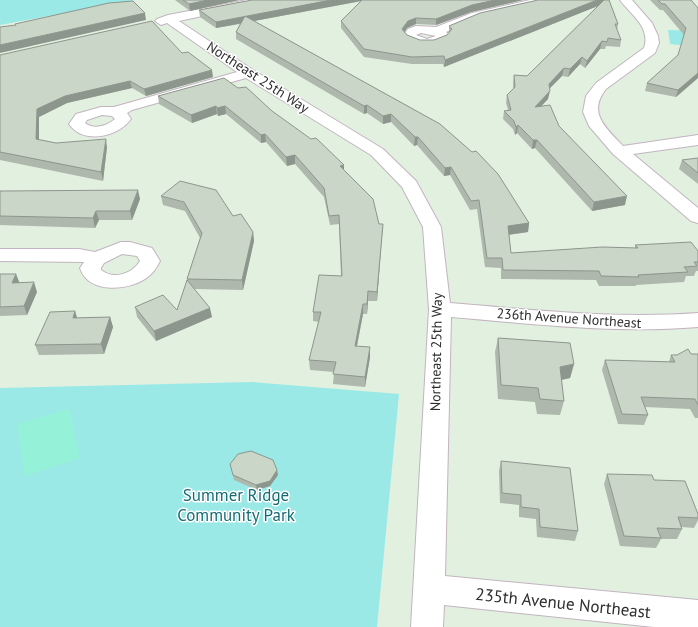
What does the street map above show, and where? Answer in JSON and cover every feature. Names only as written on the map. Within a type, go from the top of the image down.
[{"type":"street","name":"Northeast 25th Way","points":[[263,0],[161,21],[377,152],[410,185],[432,227],[440,309],[427,627]]},
{"type":"street","points":[[437,31],[476,15],[546,0]]},
{"type":"street","points":[[626,0],[648,25],[653,34],[654,43],[650,50],[601,86],[593,96],[590,112],[601,132],[619,151],[698,217]]},
{"type":"street","points":[[115,112],[127,107],[248,73]]},
{"type":"street","points":[[619,151],[698,140]]},
{"type":"street","points":[[0,255],[79,255],[97,258]]},
{"type":"street","name":"236th Avenue Northeast","points":[[440,309],[597,322],[665,324],[698,320]]},
{"type":"street","name":"235th Avenue Northeast","points":[[428,590],[698,616]]},
{"type":"green space","points":[[0,0],[135,0],[0,25]]},
{"type":"green space","points":[[668,30],[698,31],[698,47],[670,44]]},
{"type":"green space","name":"Summer Ridge Community Park","points":[[252,382],[399,394],[377,627],[0,627],[0,388]]},
{"type":"green space","points":[[69,409],[80,458],[25,476],[17,424]]},
{"type":"building","points":[[183,0],[208,0],[189,4]]},
{"type":"building","points":[[252,0],[331,0],[216,22],[199,10]]},
{"type":"building","points":[[362,0],[495,0],[472,5],[436,19],[416,18],[408,21],[402,29],[407,35],[420,40],[434,40],[447,35],[452,29],[449,26],[480,13],[538,0],[597,0],[445,60],[444,56],[412,57],[364,49],[341,21]]},
{"type":"building","points":[[604,0],[609,0],[618,24],[615,24],[621,40],[608,38],[607,42],[602,41],[587,61],[582,57],[570,69],[564,68],[549,84],[550,91],[535,107],[550,105],[559,126],[627,196],[594,202],[537,140],[533,140],[518,125],[516,127],[514,121],[504,111],[511,110],[507,95],[515,87],[514,75],[527,76]]},
{"type":"building","points":[[658,0],[691,0],[698,8],[698,73],[678,90],[647,83],[678,55],[686,28],[665,4],[662,4]]},
{"type":"building","points":[[133,1],[145,13],[0,45],[0,27],[16,25],[15,24],[109,3]]},
{"type":"building","points":[[245,16],[440,124],[472,152],[476,151],[498,174],[529,223],[508,226],[511,253],[602,247],[638,248],[635,245],[691,242],[698,251],[698,262],[694,262],[697,266],[684,267],[688,272],[638,275],[639,277],[601,276],[599,271],[503,270],[502,258],[487,258],[479,200],[471,201],[451,167],[445,168],[418,137],[415,137],[391,114],[383,116],[367,105],[364,106],[236,32]]},
{"type":"building","points":[[152,21],[182,53],[188,52],[212,70],[144,89],[130,81],[65,96],[37,109],[36,139],[56,143],[106,139],[101,172],[0,152],[0,55]]},
{"type":"building","points":[[224,78],[238,88],[246,87],[272,111],[311,139],[316,138],[344,165],[340,166],[373,199],[379,224],[383,224],[377,292],[368,291],[367,304],[363,304],[355,346],[370,347],[365,377],[333,374],[336,362],[309,360],[321,312],[313,312],[319,275],[342,276],[339,215],[329,216],[324,188],[295,155],[286,157],[265,134],[261,135],[225,106],[217,108],[216,106],[191,115],[158,96]]},
{"type":"building","points":[[698,158],[698,173],[682,160]]},
{"type":"building","points":[[180,181],[216,190],[233,216],[241,214],[253,232],[242,280],[187,279],[202,233],[184,202],[161,196]]},
{"type":"building","points":[[138,190],[130,211],[96,211],[93,218],[0,216],[0,191]]},
{"type":"building","points":[[0,274],[16,274],[12,283],[34,282],[24,306],[0,307]]},
{"type":"building","points":[[187,280],[210,308],[154,331],[135,307],[163,295],[177,310]]},
{"type":"building","points":[[75,311],[73,318],[110,317],[101,344],[35,345],[50,312]]},
{"type":"building","points":[[498,338],[570,343],[574,364],[560,367],[564,401],[540,399],[538,388],[501,385]]},
{"type":"building","points":[[688,349],[691,354],[698,354],[698,405],[695,399],[641,397],[648,415],[622,414],[605,360],[675,362],[671,355],[677,355]]},
{"type":"building","points":[[251,451],[273,460],[277,470],[270,481],[256,485],[233,475],[230,464],[238,454]]},
{"type":"building","points":[[501,461],[570,468],[578,531],[540,527],[539,509],[521,507],[521,495],[502,493]]},
{"type":"building","points":[[607,474],[652,475],[654,480],[685,481],[698,514],[698,518],[678,517],[682,529],[657,528],[661,538],[624,536]]}]
